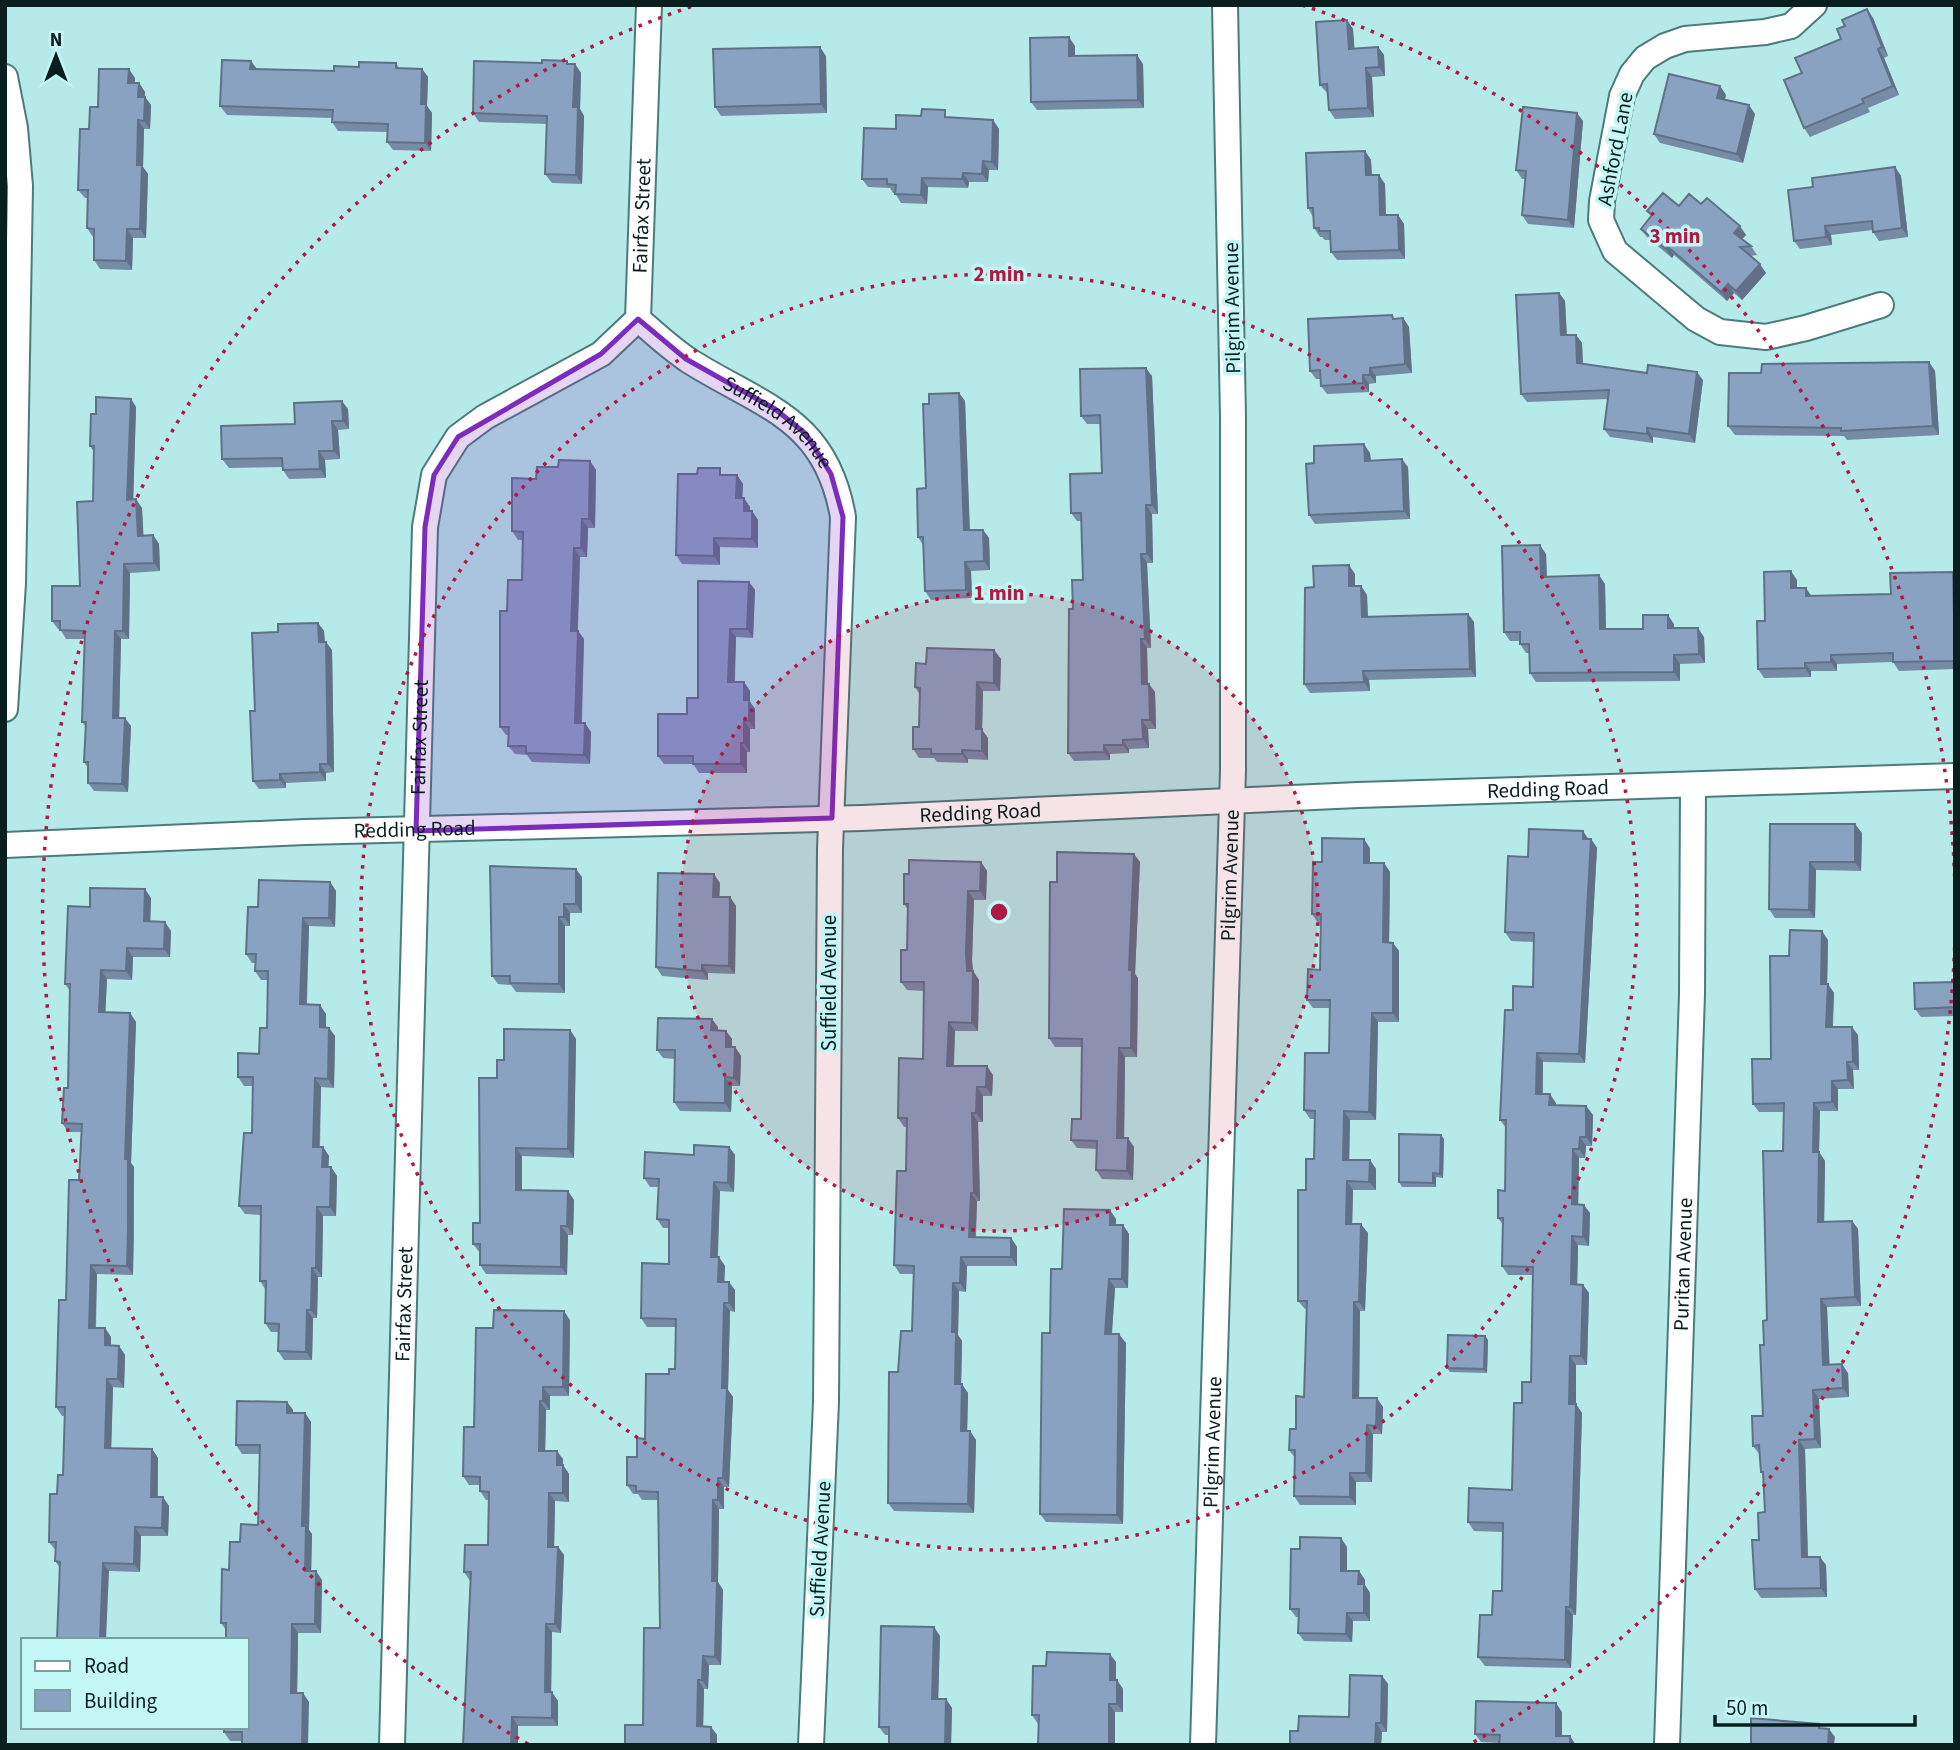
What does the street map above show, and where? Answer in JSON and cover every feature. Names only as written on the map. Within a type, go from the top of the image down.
[{"type":"street","name":"Fairfax Street","points":[[392,1745],[416,831],[425,527],[429,493],[439,463],[469,427],[601,354],[638,319],[649,5]]},
{"type":"street","name":"Pilgrim Avenue","points":[[1203,1745],[1231,802],[1233,416],[1225,5]]},
{"type":"street","name":"Ashford Lane","points":[[1814,5],[1791,26],[1765,32],[1685,39],[1665,46],[1645,58],[1632,74],[1622,96],[1602,201],[1601,220],[1615,250],[1696,319],[1720,331],[1766,337],[1806,328],[1881,304]]},
{"type":"street","points":[[5,77],[15,128],[20,186],[13,583],[5,709]]},
{"type":"street","name":"Suffield Avenue","points":[[638,319],[686,359],[788,418],[806,434],[831,474],[839,496],[844,539],[832,818],[826,1402],[811,1745]]},
{"type":"street","name":"Redding Road","points":[[5,845],[305,832],[832,818],[1955,776]]},
{"type":"street","name":"Puritan Avenue","points":[[1667,1745],[1692,994],[1693,785]]},
{"type":"highlighted area","points":[[638,319],[686,359],[775,409],[806,434],[831,474],[843,517],[832,818],[416,831],[425,527],[434,475],[458,437],[601,354]]},
{"type":"building","points":[[1867,9],[1882,47],[1878,49],[1893,86],[1862,99],[1864,103],[1804,128],[1784,80],[1802,73],[1795,58],[1841,39],[1837,29],[1845,26],[1842,20]]},
{"type":"building","points":[[1347,20],[1349,49],[1378,47],[1379,67],[1366,68],[1368,108],[1329,110],[1327,84],[1320,85],[1316,22]]},
{"type":"building","points":[[1069,37],[1069,56],[1137,55],[1138,100],[1031,102],[1030,38]]},
{"type":"building","points":[[820,47],[821,104],[715,107],[713,49]]},
{"type":"building","points":[[222,60],[251,61],[250,69],[334,71],[334,66],[359,67],[359,62],[396,63],[396,68],[422,69],[421,104],[426,104],[425,143],[387,142],[388,124],[332,122],[333,110],[220,106]]},
{"type":"building","points":[[542,60],[575,64],[573,107],[578,107],[576,175],[545,174],[547,116],[473,113],[474,61],[542,63]]},
{"type":"building","points":[[99,69],[129,69],[128,83],[139,83],[138,97],[145,97],[144,121],[138,120],[137,165],[142,165],[140,229],[127,229],[126,261],[94,260],[94,229],[87,228],[88,190],[78,190],[80,129],[89,129],[90,107],[98,107]]},
{"type":"building","points":[[1669,74],[1720,86],[1717,98],[1749,105],[1737,154],[1654,134]]},
{"type":"building","points":[[1523,107],[1577,113],[1568,220],[1522,215],[1526,171],[1516,170]]},
{"type":"building","points":[[922,109],[945,110],[945,117],[993,120],[992,162],[983,161],[982,174],[963,173],[962,179],[922,178],[921,195],[895,194],[896,185],[887,184],[887,179],[862,179],[864,128],[896,129],[896,115],[921,116]]},
{"type":"building","points":[[1365,151],[1366,175],[1379,175],[1380,215],[1398,215],[1399,250],[1331,252],[1330,231],[1314,228],[1313,208],[1308,208],[1306,153]]},
{"type":"building","points":[[1895,167],[1902,228],[1873,232],[1872,221],[1825,226],[1826,237],[1794,241],[1788,190],[1813,187],[1812,178]]},
{"type":"building","points":[[1663,193],[1679,206],[1689,194],[1701,204],[1707,198],[1740,226],[1734,233],[1751,246],[1740,247],[1760,264],[1736,291],[1728,284],[1721,292],[1668,247],[1666,249],[1641,229],[1652,215],[1647,211]]},
{"type":"building","points":[[1559,293],[1561,335],[1576,335],[1577,363],[1647,373],[1648,365],[1697,372],[1689,434],[1647,428],[1647,434],[1604,429],[1609,390],[1521,394],[1516,295]]},
{"type":"building","points":[[1392,315],[1393,319],[1403,318],[1405,364],[1370,368],[1370,375],[1363,375],[1363,383],[1321,386],[1320,370],[1310,371],[1308,319]]},
{"type":"building","points":[[1929,362],[1933,426],[1841,431],[1841,428],[1728,426],[1729,373],[1761,373],[1762,364]]},
{"type":"building","points":[[1146,368],[1152,505],[1146,505],[1147,554],[1141,554],[1145,639],[1141,639],[1142,684],[1149,684],[1150,720],[1142,720],[1143,739],[1123,740],[1123,745],[1104,745],[1104,752],[1068,753],[1069,609],[1073,609],[1072,580],[1083,580],[1081,513],[1071,513],[1070,474],[1102,473],[1100,415],[1081,416],[1080,369]]},
{"type":"building","points":[[959,393],[964,530],[983,530],[984,561],[965,562],[966,590],[925,591],[923,537],[918,537],[917,489],[926,488],[923,404],[929,404],[929,394]]},
{"type":"building","points":[[96,397],[131,399],[127,500],[136,499],[138,536],[153,535],[154,563],[124,564],[123,631],[115,631],[113,718],[125,718],[122,784],[88,783],[88,762],[84,762],[86,722],[82,722],[85,631],[60,630],[60,621],[52,621],[52,586],[80,586],[77,502],[93,501],[94,446],[90,446],[91,414],[96,414]]},
{"type":"building","points":[[342,401],[343,421],[332,421],[334,451],[319,451],[320,469],[283,470],[282,458],[222,459],[221,426],[295,424],[294,403]]},
{"type":"building","points":[[1364,444],[1365,461],[1402,459],[1404,511],[1309,515],[1306,464],[1314,463],[1314,446]]},
{"type":"building","points":[[559,460],[590,461],[589,519],[582,519],[581,548],[574,548],[571,631],[578,631],[575,723],[585,723],[584,755],[526,753],[526,746],[508,746],[509,727],[500,727],[500,611],[507,611],[508,580],[522,580],[523,532],[512,531],[512,478],[536,479],[537,467],[558,467]]},
{"type":"building","points":[[698,468],[720,468],[720,475],[737,475],[736,498],[744,498],[744,511],[752,511],[752,539],[714,538],[714,556],[676,555],[678,474],[697,474]]},
{"type":"building","points":[[1540,545],[1541,577],[1599,575],[1600,629],[1643,629],[1643,615],[1668,615],[1668,628],[1698,628],[1699,654],[1674,655],[1674,672],[1530,673],[1529,644],[1520,644],[1520,632],[1504,632],[1502,546]]},
{"type":"building","points":[[1349,565],[1349,586],[1361,586],[1362,617],[1468,614],[1470,669],[1363,671],[1364,682],[1304,684],[1305,588],[1314,587],[1313,566]]},
{"type":"building","points":[[1791,571],[1791,588],[1806,588],[1806,596],[1891,594],[1890,573],[1953,572],[1955,661],[1893,662],[1893,653],[1831,655],[1831,662],[1805,663],[1805,668],[1758,669],[1757,621],[1765,621],[1764,572]]},
{"type":"building","points":[[698,581],[749,582],[747,629],[730,629],[728,682],[744,682],[744,700],[749,700],[749,721],[744,721],[744,743],[741,743],[741,764],[693,764],[693,756],[658,756],[658,714],[687,714],[687,698],[698,698]]},
{"type":"building","points":[[318,623],[319,642],[326,642],[328,764],[320,764],[320,772],[280,774],[280,780],[253,781],[250,711],[255,711],[252,633],[278,632],[278,624]]},
{"type":"building","points":[[927,648],[994,650],[994,683],[977,682],[976,729],[982,729],[982,751],[962,750],[962,754],[931,754],[931,749],[913,749],[913,727],[919,727],[920,688],[915,687],[916,663],[926,664]]},
{"type":"building","points":[[1770,824],[1855,824],[1855,862],[1810,862],[1809,910],[1769,909]]},
{"type":"building","points":[[1529,829],[1583,831],[1583,839],[1591,839],[1579,1054],[1537,1053],[1536,1094],[1550,1094],[1549,1105],[1586,1106],[1586,1137],[1580,1137],[1579,1149],[1573,1149],[1572,1204],[1584,1205],[1583,1237],[1572,1236],[1571,1284],[1583,1285],[1581,1356],[1570,1356],[1569,1404],[1576,1404],[1570,1607],[1566,1607],[1565,1660],[1478,1657],[1480,1615],[1492,1615],[1493,1591],[1502,1591],[1503,1523],[1468,1522],[1469,1488],[1512,1490],[1514,1403],[1522,1403],[1522,1382],[1531,1382],[1533,1267],[1502,1266],[1503,1218],[1498,1218],[1498,1190],[1505,1191],[1506,1120],[1500,1120],[1505,1010],[1513,1010],[1513,986],[1533,987],[1534,933],[1505,932],[1508,856],[1528,857]]},
{"type":"building","points":[[1322,838],[1364,839],[1364,863],[1384,863],[1383,942],[1393,943],[1393,1013],[1372,1013],[1369,1112],[1344,1111],[1343,1160],[1370,1160],[1369,1182],[1347,1181],[1346,1224],[1361,1224],[1359,1302],[1354,1302],[1353,1398],[1377,1398],[1376,1426],[1367,1425],[1366,1473],[1350,1473],[1350,1497],[1294,1496],[1295,1450],[1289,1450],[1290,1429],[1296,1429],[1296,1396],[1304,1397],[1307,1301],[1298,1301],[1298,1190],[1306,1190],[1306,1159],[1314,1159],[1315,1111],[1304,1110],[1305,1053],[1329,1053],[1330,1000],[1307,1000],[1308,969],[1320,970],[1321,914],[1312,914],[1313,862],[1322,862]]},
{"type":"building","points":[[1057,852],[1134,854],[1129,970],[1132,970],[1131,1048],[1119,1048],[1117,1138],[1128,1138],[1127,1171],[1096,1170],[1097,1141],[1071,1140],[1072,1119],[1081,1119],[1082,1039],[1049,1038],[1050,882],[1057,882]]},
{"type":"building","points":[[909,860],[981,862],[980,891],[968,891],[966,951],[967,971],[973,971],[972,1023],[949,1022],[947,1066],[987,1066],[986,1087],[977,1087],[976,1113],[972,1113],[974,1193],[971,1193],[969,1237],[1011,1238],[1011,1257],[961,1257],[960,1283],[953,1283],[955,1384],[962,1384],[961,1431],[970,1431],[968,1504],[888,1503],[889,1372],[898,1372],[901,1331],[912,1331],[914,1266],[894,1265],[897,1171],[906,1171],[907,1118],[898,1118],[899,1058],[923,1059],[924,982],[901,982],[901,950],[907,950],[908,904],[904,904],[904,874],[909,874]]},
{"type":"building","points":[[490,866],[576,869],[576,904],[564,904],[564,917],[559,917],[559,984],[510,983],[510,976],[492,976]]},
{"type":"building","points":[[658,873],[714,874],[713,897],[730,897],[729,966],[702,965],[702,971],[656,967]]},
{"type":"building","points":[[259,880],[330,882],[329,918],[303,918],[300,1004],[320,1005],[320,1027],[329,1028],[328,1079],[315,1078],[313,1147],[323,1147],[322,1167],[331,1167],[330,1207],[317,1207],[316,1268],[312,1268],[311,1310],[307,1310],[306,1352],[278,1351],[279,1324],[265,1323],[266,1281],[260,1281],[261,1206],[239,1206],[244,1133],[252,1133],[253,1077],[238,1077],[238,1053],[259,1054],[260,1028],[267,1028],[268,971],[255,971],[256,954],[246,954],[248,907],[258,907]]},
{"type":"building","points":[[90,888],[145,889],[144,921],[165,922],[164,949],[127,948],[126,971],[101,970],[99,1012],[130,1013],[125,1159],[128,1159],[127,1266],[91,1265],[89,1328],[105,1328],[105,1345],[119,1346],[118,1379],[107,1379],[105,1448],[152,1449],[151,1497],[163,1497],[162,1528],[135,1527],[134,1564],[103,1563],[100,1638],[57,1638],[60,1562],[55,1561],[56,1542],[49,1542],[50,1494],[57,1494],[58,1475],[63,1475],[65,1407],[56,1407],[59,1300],[66,1300],[69,1180],[79,1180],[82,1124],[62,1123],[64,1088],[68,1088],[70,984],[65,984],[68,906],[90,907]]},
{"type":"building","points":[[1790,930],[1822,931],[1821,984],[1828,984],[1826,1027],[1852,1027],[1853,1062],[1847,1062],[1848,1080],[1832,1081],[1832,1102],[1814,1103],[1813,1152],[1819,1152],[1818,1222],[1852,1221],[1855,1297],[1821,1299],[1823,1365],[1842,1364],[1843,1388],[1813,1390],[1815,1439],[1799,1440],[1802,1557],[1820,1557],[1821,1588],[1755,1589],[1752,1540],[1759,1540],[1758,1513],[1765,1512],[1763,1472],[1759,1445],[1753,1446],[1752,1416],[1763,1416],[1760,1345],[1764,1345],[1763,1321],[1767,1320],[1763,1151],[1783,1151],[1784,1103],[1753,1104],[1752,1059],[1771,1059],[1770,956],[1789,956]]},
{"type":"building","points":[[1955,982],[1955,1007],[1915,1009],[1914,983]]},
{"type":"building","points":[[658,1018],[712,1019],[711,1030],[726,1031],[726,1047],[735,1047],[734,1078],[725,1077],[725,1103],[674,1102],[675,1050],[657,1050]]},
{"type":"building","points":[[504,1029],[570,1030],[568,1149],[516,1148],[516,1190],[568,1191],[567,1226],[561,1226],[561,1267],[480,1265],[480,1244],[473,1244],[473,1223],[480,1223],[479,1078],[497,1078],[497,1060],[504,1060]]},
{"type":"building","points":[[1399,1134],[1441,1135],[1440,1174],[1433,1173],[1433,1183],[1399,1182]]},
{"type":"building","points":[[694,1145],[729,1147],[728,1183],[714,1182],[711,1257],[719,1257],[718,1282],[729,1282],[729,1303],[724,1303],[722,1388],[727,1388],[723,1478],[718,1478],[718,1500],[713,1500],[712,1581],[717,1581],[715,1657],[703,1656],[702,1680],[698,1680],[697,1726],[711,1727],[711,1745],[625,1745],[625,1725],[643,1725],[644,1628],[660,1628],[658,1492],[636,1491],[636,1486],[627,1485],[627,1457],[637,1457],[637,1438],[645,1439],[646,1374],[669,1374],[669,1369],[675,1369],[676,1319],[641,1318],[642,1263],[669,1264],[669,1220],[657,1219],[659,1179],[644,1178],[645,1152],[694,1155]]},
{"type":"building","points":[[1064,1209],[1110,1210],[1110,1225],[1123,1225],[1122,1279],[1109,1279],[1105,1334],[1119,1334],[1117,1515],[1040,1514],[1042,1333],[1050,1333],[1051,1269],[1062,1269]]},
{"type":"building","points":[[494,1310],[564,1311],[563,1387],[543,1387],[543,1401],[540,1401],[539,1451],[557,1451],[557,1465],[563,1465],[563,1493],[549,1493],[548,1547],[558,1547],[555,1624],[546,1624],[545,1692],[552,1692],[552,1718],[512,1717],[511,1745],[463,1745],[471,1572],[464,1572],[465,1545],[488,1545],[489,1492],[480,1491],[480,1477],[463,1476],[464,1427],[474,1427],[476,1328],[493,1328]]},
{"type":"building","points":[[1448,1335],[1485,1336],[1484,1369],[1447,1368]]},
{"type":"building","points":[[237,1401],[287,1402],[287,1413],[305,1413],[302,1526],[306,1526],[305,1571],[316,1571],[315,1624],[292,1624],[291,1693],[303,1693],[302,1745],[242,1745],[242,1732],[224,1732],[224,1729],[248,1729],[248,1638],[226,1638],[226,1623],[221,1623],[222,1569],[229,1570],[230,1542],[240,1542],[241,1524],[258,1525],[260,1445],[236,1445]]},
{"type":"building","points":[[1300,1537],[1341,1538],[1341,1571],[1359,1571],[1358,1584],[1364,1584],[1364,1613],[1347,1613],[1346,1634],[1298,1633],[1299,1609],[1290,1609],[1291,1549],[1300,1549]]},
{"type":"building","points":[[881,1626],[934,1627],[932,1699],[946,1699],[945,1745],[889,1745],[889,1727],[879,1727]]},
{"type":"building","points":[[1047,1652],[1110,1654],[1110,1680],[1117,1680],[1117,1704],[1109,1704],[1109,1745],[1038,1745],[1039,1715],[1032,1715],[1033,1666],[1046,1666]]},
{"type":"building","points":[[1350,1675],[1382,1676],[1381,1723],[1376,1723],[1375,1745],[1290,1745],[1290,1731],[1298,1731],[1299,1716],[1349,1717]]},
{"type":"building","points":[[1476,1701],[1556,1703],[1556,1736],[1570,1736],[1570,1745],[1499,1745],[1500,1735],[1475,1734]]},
{"type":"building","points":[[1751,1718],[1819,1724],[1819,1728],[1829,1729],[1828,1745],[1751,1745]]}]
